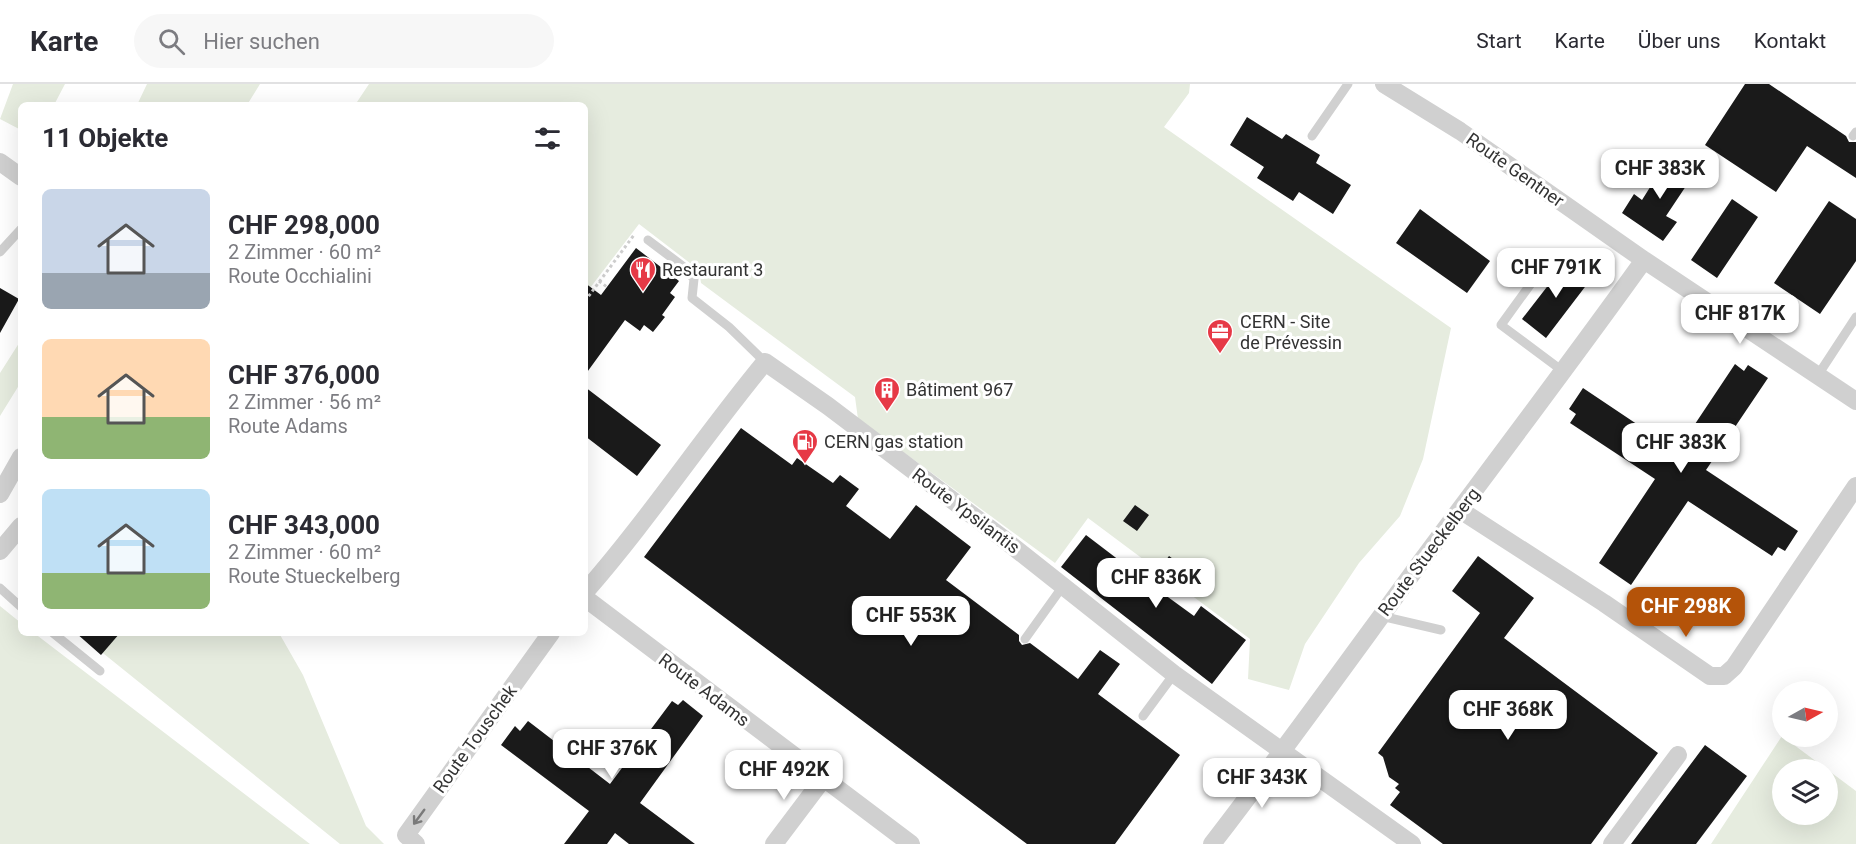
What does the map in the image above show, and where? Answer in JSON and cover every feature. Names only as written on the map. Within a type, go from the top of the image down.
[{"type":"street","name":"Route Gentner","points":[[1384,84],[1460,131],[1644,260],[1856,401]]},
{"type":"street","points":[[0,162],[18,175]]},
{"type":"street","name":"Route Stueckelberg","points":[[1212,844],[1283,752],[1644,260]]},
{"type":"street","points":[[588,589],[616,557],[704,438],[765,362]]},
{"type":"street","name":"Route Ypsilantis","points":[[765,362],[828,406],[1174,674],[1412,844]]},
{"type":"street","points":[[0,494],[18,462]]},
{"type":"street","points":[[1460,510],[1604,603],[1710,676],[1724,676],[1734,667],[1856,486]]},
{"type":"street","points":[[0,551],[18,530]]},
{"type":"street","name":"Route Adams","points":[[588,600],[911,844]]},
{"type":"street","name":"Route Touschek","points":[[416,844],[406,835],[549,636]]},
{"type":"street","points":[[1612,844],[1678,755]]},
{"type":"street","points":[[774,844],[823,779]]},
{"type":"lane","points":[[1312,136],[1348,84]]},
{"type":"lane","points":[[0,252],[18,232]]},
{"type":"lane","points":[[648,240],[684,267],[694,279],[692,298],[729,327],[765,362]]},
{"type":"lane","points":[[1535,278],[1501,325],[1564,372]]},
{"type":"lane","points":[[1818,375],[1856,316]]},
{"type":"lane","points":[[1025,639],[1063,586]]},
{"type":"lane","points":[[0,588],[18,604]]},
{"type":"lane","points":[[1381,616],[1441,630]]},
{"type":"lane","points":[[57,636],[100,670]]},
{"type":"lane","points":[[1143,716],[1174,674]]},
{"type":"path","points":[[588,297],[639,229],[649,238],[648,240]]},
{"type":"path","points":[[599,281],[607,288]]},
{"type":"shaded area","points":[[13,84],[65,84],[56,102],[18,102],[18,128],[0,119]]},
{"type":"shaded area","points":[[147,84],[260,84],[249,102],[138,102]]},
{"type":"shaded area","points":[[369,84],[1190,84],[1189,93],[1164,127],[1451,328],[1423,459],[1400,516],[1359,563],[1305,644],[1289,690],[1248,679],[1250,639],[1088,518],[1055,563],[858,419],[855,397],[701,283],[699,270],[639,224],[590,288],[588,286],[588,102],[357,102]]},
{"type":"shaded area","points":[[18,345],[18,387],[0,416],[0,373]]},
{"type":"shaded area","points":[[0,606],[18,621],[18,636],[38,636],[310,844],[0,844]]},
{"type":"shaded area","points":[[82,636],[281,636],[303,675],[366,826],[384,844],[340,844]]},
{"type":"shaded area","points":[[1775,747],[1797,747],[1813,759],[1772,759],[1772,825],[1838,825],[1838,778],[1856,791],[1856,844],[1711,844]]},
{"type":"building","points":[[1745,84],[1769,84],[1846,136],[1849,142],[1856,142],[1856,178],[1807,146],[1776,192],[1705,145]]},
{"type":"building","points":[[1247,117],[1282,139],[1286,134],[1320,155],[1316,163],[1351,185],[1333,214],[1299,192],[1293,201],[1257,178],[1264,167],[1230,145]]},
{"type":"building","points":[[1669,157],[1694,174],[1666,216],[1677,222],[1663,241],[1622,213],[1634,194],[1642,200]]},
{"type":"building","points":[[1732,199],[1758,217],[1717,278],[1691,260]]},
{"type":"building","points":[[1829,201],[1856,219],[1856,261],[1820,314],[1774,283]]},
{"type":"building","points":[[1420,209],[1490,261],[1467,293],[1396,243]]},
{"type":"building","points":[[636,248],[679,281],[670,293],[675,297],[662,315],[665,317],[653,332],[644,325],[640,331],[625,320],[588,371],[588,285],[601,295]]},
{"type":"building","points":[[1567,261],[1591,279],[1546,338],[1522,319]]},
{"type":"building","points":[[0,288],[18,298],[18,301],[0,333]]},
{"type":"building","points":[[1735,364],[1744,371],[1748,365],[1768,378],[1706,470],[1798,531],[1785,551],[1778,547],[1772,556],[1688,501],[1631,585],[1599,563],[1655,479],[1570,423],[1576,414],[1569,409],[1583,388],[1677,451]]},
{"type":"building","points":[[588,389],[661,445],[637,476],[588,438]]},
{"type":"building","points":[[741,428],[792,465],[797,458],[833,483],[840,475],[859,489],[846,506],[890,539],[916,505],[971,547],[946,580],[1019,635],[1022,645],[1030,643],[1078,679],[1100,650],[1120,664],[1098,694],[1180,755],[1115,844],[1027,844],[644,557]]},
{"type":"building","points":[[1135,505],[1149,515],[1137,531],[1123,521]]},
{"type":"building","points":[[1086,535],[1149,583],[1169,556],[1183,566],[1161,592],[1194,616],[1201,606],[1246,640],[1212,684],[1061,567]]},
{"type":"building","points":[[1478,556],[1534,598],[1504,638],[1658,753],[1591,844],[1443,844],[1390,805],[1400,792],[1395,788],[1399,784],[1389,777],[1383,757],[1378,753],[1480,613],[1452,591]]},
{"type":"building","points":[[79,636],[117,636],[101,655]]},
{"type":"building","points":[[683,700],[703,716],[640,803],[695,844],[629,844],[615,833],[607,844],[564,844],[589,811],[501,745],[515,726],[520,731],[528,721],[610,784],[672,701],[678,705]]},
{"type":"building","points":[[1705,745],[1747,776],[1696,844],[1631,844]]},
{"type":"place","name":"Restaurant 3","points":[[643,293]]},
{"type":"place","name":"CERN - Site de Prévessin","points":[[1220,355]]},
{"type":"place","name":"Bâtiment 967","points":[[887,413]]},
{"type":"place","name":"CERN gas station","points":[[805,465]]}]
